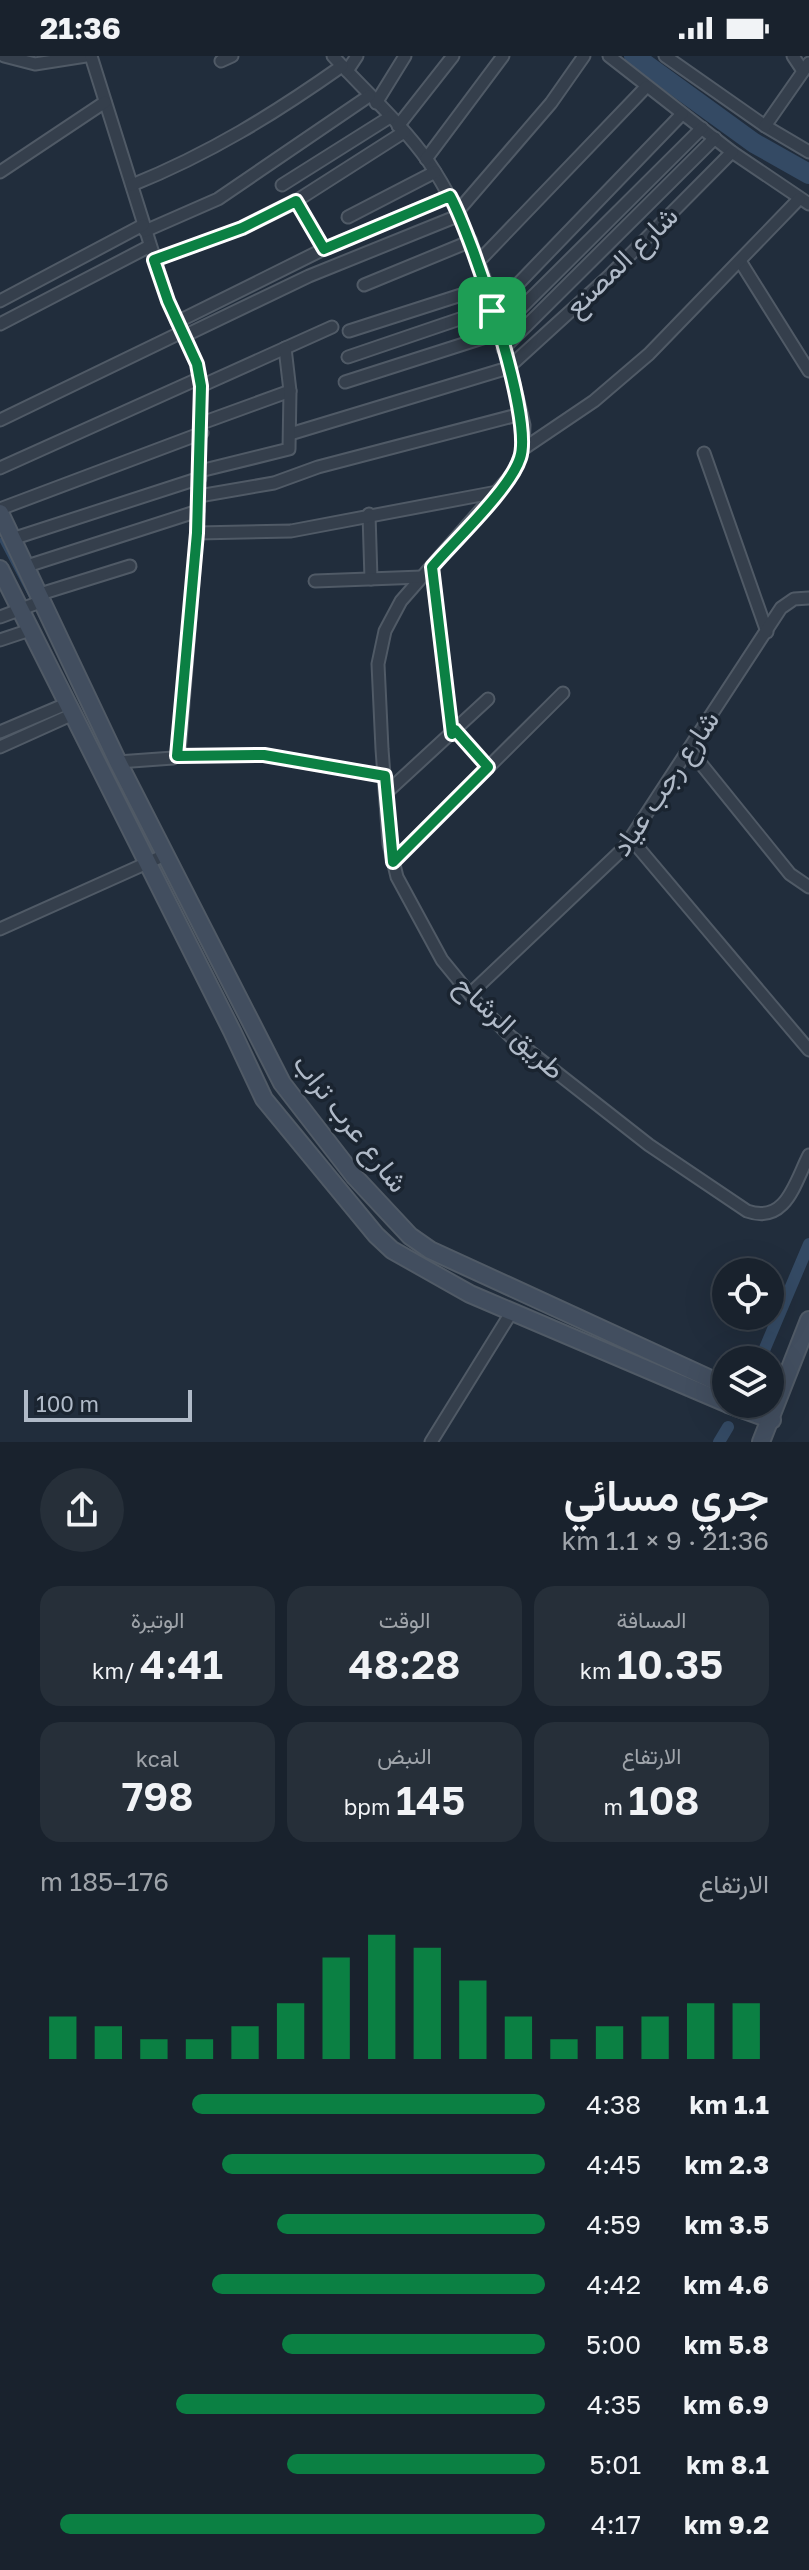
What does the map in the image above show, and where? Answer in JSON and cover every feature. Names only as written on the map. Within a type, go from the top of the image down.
[{"type":"street","points":[[4,56],[35,64],[89,56],[154,260],[201,382],[197,533],[177,756]]},
{"type":"street","points":[[333,56],[426,159],[459,213],[479,261],[521,414],[523,449]]},
{"type":"street","points":[[132,185],[197,158],[293,101],[357,56]]},
{"type":"street","points":[[0,301],[144,228],[218,199],[372,99],[405,56]]},
{"type":"street","points":[[154,260],[242,228],[296,201],[397,125],[453,56]]},
{"type":"street","points":[[426,159],[503,56]]},
{"type":"street","points":[[181,330],[459,213],[551,103],[584,56]]},
{"type":"street","points":[[523,449],[594,401],[649,354],[740,261],[804,202],[732,152],[609,56]]},
{"type":"street","points":[[665,56],[765,126],[809,152]]},
{"type":"street","points":[[765,126],[806,67],[793,56]]},
{"type":"street","points":[[479,261],[646,87]]},
{"type":"street","points":[[0,172],[105,102]]},
{"type":"street","points":[[348,357],[492,310],[682,114]]},
{"type":"street","points":[[282,185],[397,125]]},
{"type":"street","points":[[345,382],[498,332],[702,128]]},
{"type":"street","points":[[503,349],[715,138]]},
{"type":"street","name":"شارع المصنع","points":[[508,368],[609,276],[732,152]]},
{"type":"street","points":[[348,217],[435,172]]},
{"type":"street","points":[[0,420],[181,330],[324,249],[450,196]]},
{"type":"street","points":[[296,201],[324,249]]},
{"type":"street","points":[[364,285],[471,241]]},
{"type":"street","points":[[0,324],[150,246]]},
{"type":"street","points":[[740,261],[809,371]]},
{"type":"street","points":[[349,331],[486,287]]},
{"type":"street","points":[[0,468],[332,327]]},
{"type":"street","points":[[12,539],[200,474],[285,452],[291,447],[285,348]]},
{"type":"street","points":[[290,434],[508,368]]},
{"type":"street","points":[[68,682],[32,604],[24,567],[0,511],[290,391]]},
{"type":"street","points":[[199,496],[274,483],[332,463],[521,414]]},
{"type":"street","name":"طريق الرشاح","points":[[523,449],[514,472],[392,615],[381,647],[385,776],[393,862],[430,944],[470,994],[544,1064],[649,1145],[747,1211],[766,1214],[784,1206],[809,1155]]},
{"type":"street","points":[[704,453],[767,632]]},
{"type":"street","points":[[197,533],[280,533],[497,491]]},
{"type":"street","points":[[24,567],[198,511]]},
{"type":"street","points":[[369,514],[371,579]]},
{"type":"street","points":[[0,617],[130,566]]},
{"type":"street","points":[[432,567],[454,732],[488,767]]},
{"type":"street","points":[[0,569],[32,604],[30,630],[68,682]]},
{"type":"street","points":[[315,581],[422,577]]},
{"type":"street","name":"شارع رجب عياد","points":[[470,994],[598,875],[631,839],[785,604],[794,599],[809,598]]},
{"type":"street","points":[[0,640],[30,630]]},
{"type":"street","name":"شارع عرب تراب","points":[[68,682],[68,709],[157,859],[282,1083],[354,1176],[410,1236],[475,1274],[712,1380]]},
{"type":"street","name":"شارع عرب تراب","points":[[68,682],[118,762],[250,1075],[293,1137],[392,1250],[436,1277],[511,1313],[712,1395]]},
{"type":"street","points":[[393,862],[563,693]]},
{"type":"street","points":[[386,793],[488,699]]},
{"type":"street","points":[[0,732],[68,709]]},
{"type":"street","points":[[0,747],[68,709]]},
{"type":"street","points":[[689,749],[790,874],[809,887]]},
{"type":"street","points":[[118,762],[177,756],[264,755],[385,776]]},
{"type":"street","points":[[631,839],[809,1050]]},
{"type":"street","points":[[0,929],[157,859]]},
{"type":"street","points":[[431,1442],[511,1313]]},
{"type":"street","points":[[761,1442],[809,1320]]},
{"type":"street","name":"شارع عرب تراب","points":[[767,1418],[772,1420]]},
{"type":"waterway","points":[[634,56],[754,143],[809,174]]},
{"type":"waterway","points":[[0,539],[41,617]]},
{"type":"waterway","points":[[0,740],[41,722]]},
{"type":"waterway","points":[[193,925],[224,986]]},
{"type":"waterway","points":[[348,1180],[405,1241]]},
{"type":"waterway","points":[[766,1346],[809,1244]]},
{"type":"waterway","points":[[453,1269],[552,1315]]},
{"type":"waterway","points":[[719,1442],[728,1427]]},
{"type":"route","points":[[450,196],[479,261],[492,311],[524,425],[523,449],[514,472],[432,567],[452,734],[455,730],[488,767],[393,862],[385,776],[264,755],[177,756],[197,533],[201,386],[197,364],[168,301],[154,260],[242,228],[296,201],[324,249],[450,196]]}]
